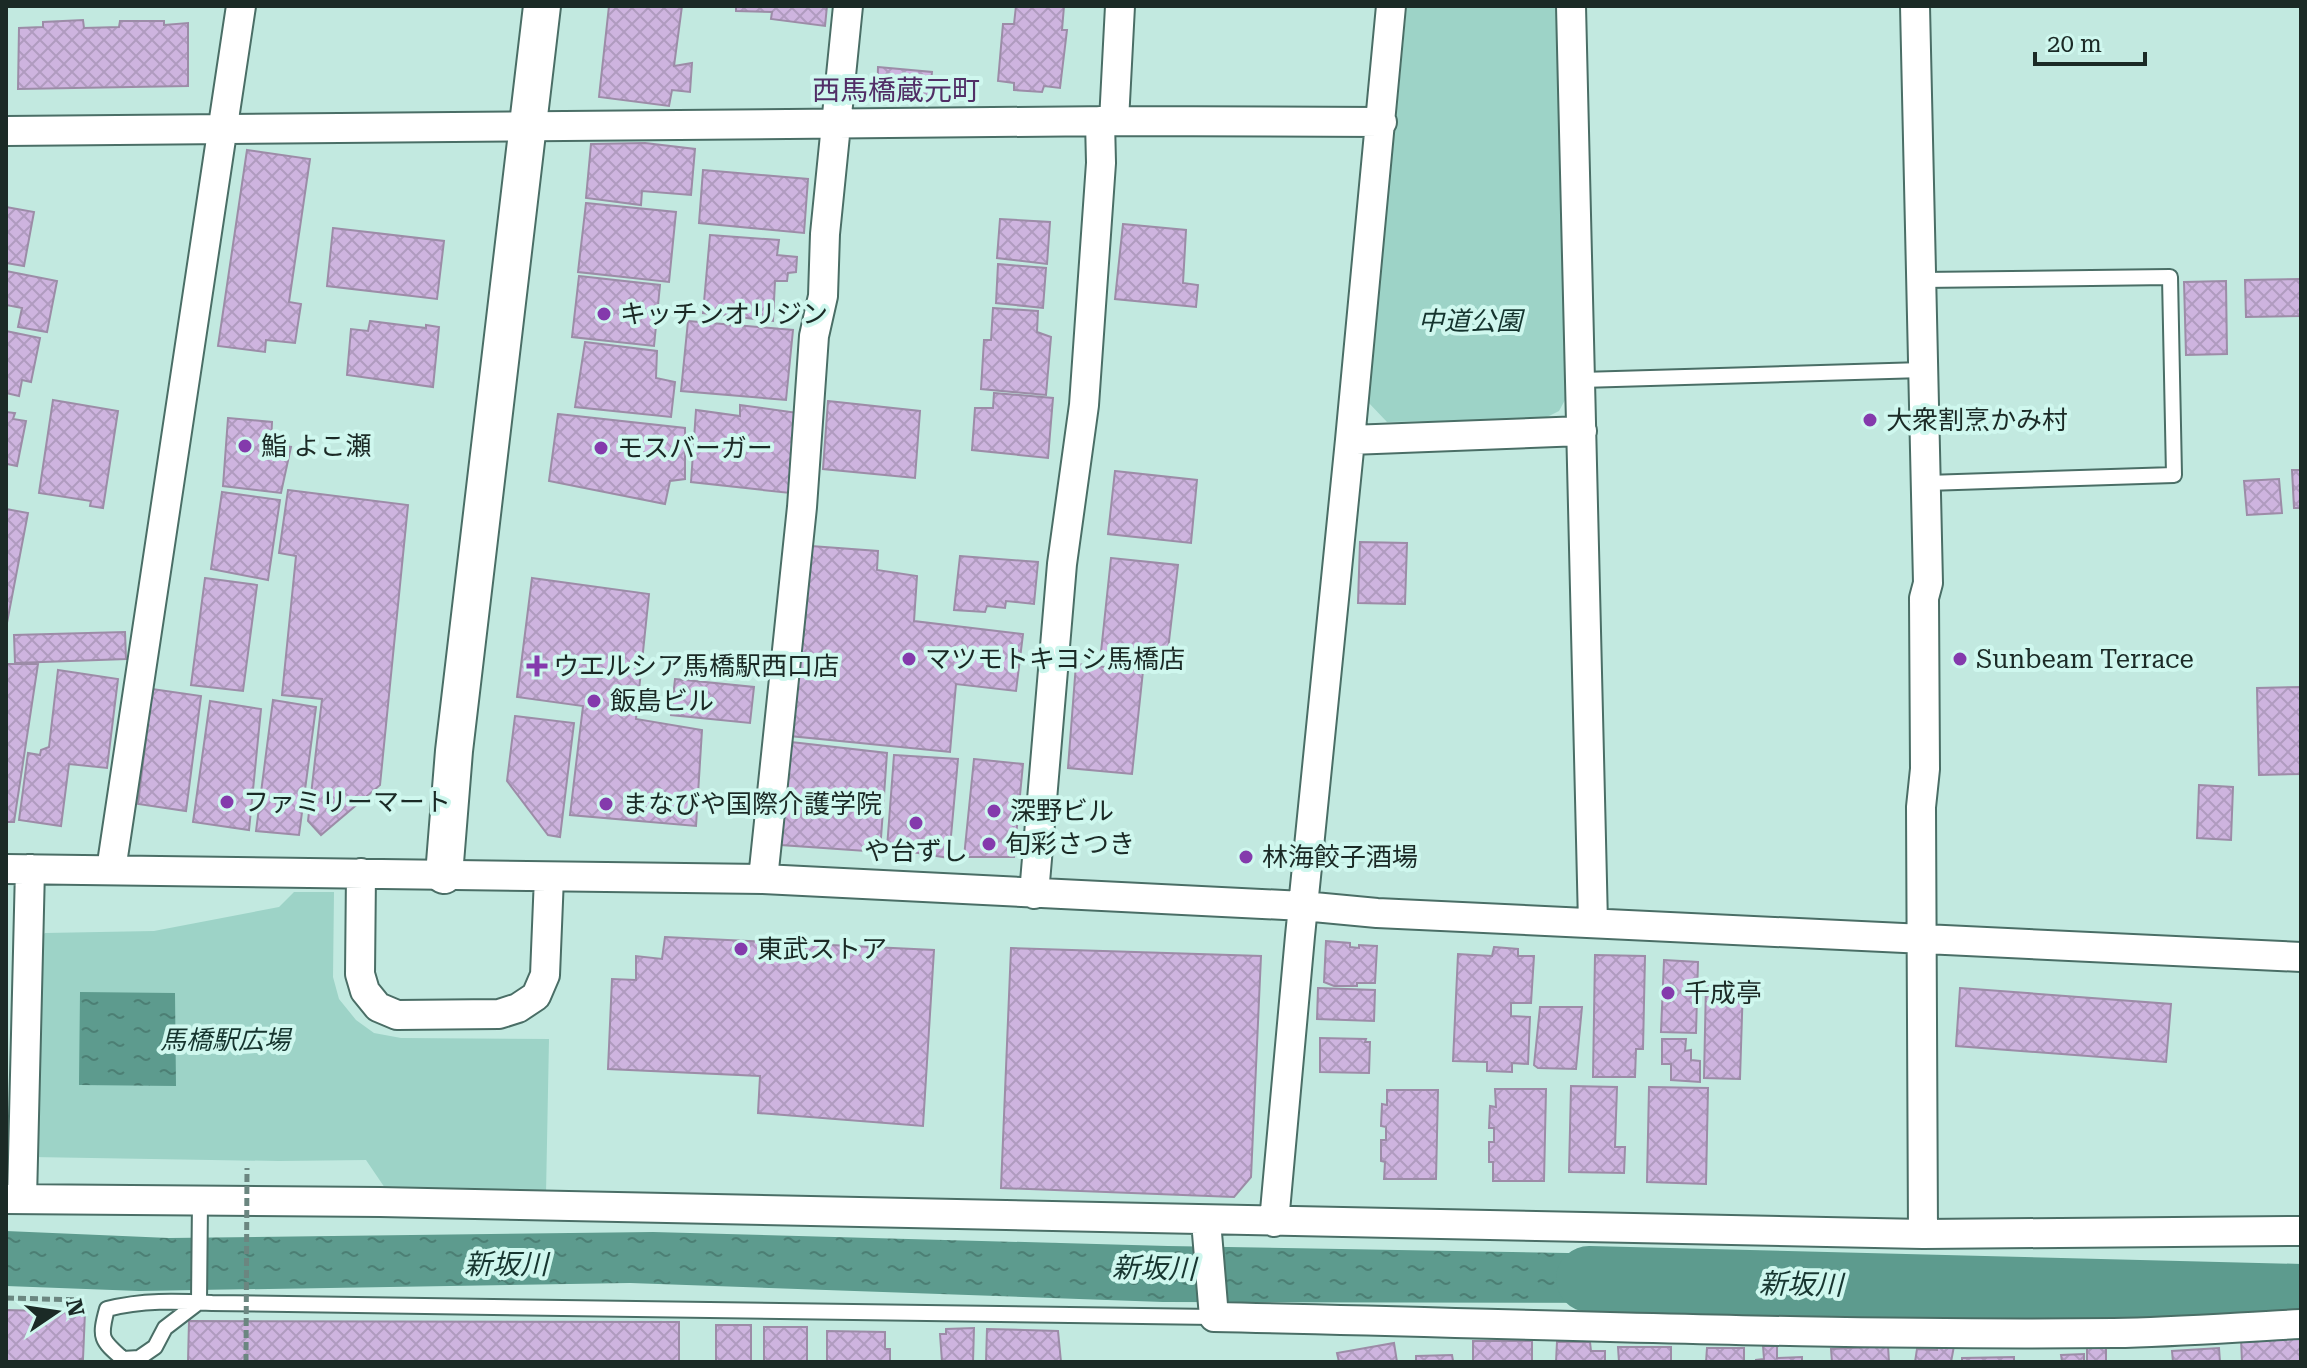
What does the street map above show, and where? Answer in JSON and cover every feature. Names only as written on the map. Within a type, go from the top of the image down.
[{"type":"street","points":[[111,870],[241,6]]},
{"type":"street","points":[[444,875],[454,751],[542,6]]},
{"type":"street","points":[[763,879],[802,507],[814,336],[823,296],[825,234],[848,6]]},
{"type":"street","points":[[1034,894],[1062,564],[1084,405],[1101,163],[1120,6]]},
{"type":"street","points":[[1274,1222],[1391,6]]},
{"type":"street","points":[[1571,6],[1593,923]]},
{"type":"street","points":[[1915,6],[1928,583],[1924,598],[1925,769],[1921,807],[1923,1234]]},
{"type":"street","points":[[6,131],[835,126],[1107,121],[1382,122]]},
{"type":"street","points":[[1350,440],[1582,431]]},
{"type":"street","points":[[2301,957],[1377,913],[1303,906],[763,879],[18,869],[14,1199],[1923,1234],[2301,1231]]},
{"type":"street","points":[[361,873],[360,974],[365,991],[378,1007],[397,1015],[499,1014],[518,1008],[536,996],[545,975],[549,877]]},
{"type":"street","points":[[1206,1221],[1214,1317],[1802,1333],[2117,1333],[2301,1324]]},
{"type":"lane","points":[[1921,280],[2170,277],[2174,475],[1927,483]]},
{"type":"lane","points":[[1581,380],[1923,370]]},
{"type":"lane","points":[[199,1302],[200,1201]]},
{"type":"lane","points":[[199,1302],[165,1328],[155,1347],[139,1358],[123,1359],[106,1345],[101,1332],[107,1309],[135,1301],[1214,1317]]},
{"type":"path","points":[[246,1362],[247,1168]]},
{"type":"path","points":[[6,1298],[87,1300],[107,1309]]},
{"type":"green space","name":"中道公園","points":[[1407,6],[1556,6],[1565,400],[1559,411],[1543,419],[1387,422],[1368,402]]},
{"type":"green space","name":"馬橋駅広場","points":[[294,892],[334,892],[333,977],[339,999],[356,1020],[374,1033],[401,1038],[549,1039],[546,1194],[385,1188],[366,1160],[32,1157],[34,944],[45,933],[154,931],[279,907]]},
{"type":"water","points":[[80,992],[175,993],[176,1086],[79,1085]]},
{"type":"water","points":[[6,1231],[169,1238],[653,1232],[1168,1246],[1683,1255],[1674,1303],[1163,1302],[630,1283],[139,1291],[6,1286]]},
{"type":"building","points":[[609,6],[682,6],[674,66],[692,63],[690,92],[672,90],[669,106],[599,97]]},
{"type":"building","points":[[736,6],[827,6],[825,26],[771,19],[772,12],[736,11]]},
{"type":"building","points":[[1016,6],[1064,6],[1062,30],[1067,30],[1060,88],[1044,86],[1042,92],[1014,90],[1014,83],[998,81],[1003,24],[1014,24]]},
{"type":"building","points":[[83,20],[84,28],[119,27],[120,21],[164,21],[164,25],[188,23],[188,86],[18,89],[19,28],[43,27],[43,22]]},
{"type":"building","points":[[878,67],[932,72],[929,103],[877,103]]},
{"type":"building","points":[[645,143],[695,149],[691,195],[642,191],[641,205],[586,198],[591,144]]},
{"type":"building","points":[[247,150],[310,159],[289,302],[301,304],[295,343],[266,340],[265,352],[218,346]]},
{"type":"building","points":[[703,170],[808,179],[804,233],[699,223]]},
{"type":"building","points":[[586,203],[676,212],[669,282],[578,272]]},
{"type":"building","points":[[6,207],[34,212],[24,266],[6,263]]},
{"type":"building","points":[[1000,219],[1050,222],[1047,264],[997,258]]},
{"type":"building","points":[[1123,224],[1186,230],[1183,283],[1198,285],[1196,307],[1115,299]]},
{"type":"building","points":[[333,228],[444,241],[437,299],[327,286]]},
{"type":"building","points":[[710,235],[779,240],[777,255],[797,257],[796,272],[788,273],[787,281],[775,281],[773,321],[703,313]]},
{"type":"building","points":[[998,264],[1046,268],[1043,308],[996,303]]},
{"type":"building","points":[[6,271],[57,281],[47,332],[18,327],[22,308],[6,305]]},
{"type":"building","points":[[579,276],[660,285],[654,346],[572,337]]},
{"type":"building","points":[[2301,279],[2301,316],[2246,317],[2245,280]]},
{"type":"building","points":[[2226,281],[2227,354],[2186,355],[2184,282]]},
{"type":"building","points":[[993,308],[1038,311],[1037,332],[1051,337],[1046,395],[981,389],[984,340],[991,340]]},
{"type":"building","points":[[370,321],[439,327],[433,387],[347,375],[351,329],[368,331]]},
{"type":"building","points":[[688,321],[793,330],[786,400],[681,391]]},
{"type":"building","points":[[6,331],[40,338],[31,382],[22,380],[19,396],[6,393]]},
{"type":"building","points":[[585,342],[657,351],[656,378],[675,382],[671,417],[575,407]]},
{"type":"building","points":[[994,393],[1053,398],[1048,458],[972,450],[975,408],[993,408]]},
{"type":"building","points":[[53,400],[118,411],[103,508],[90,506],[91,501],[39,493]]},
{"type":"building","points":[[828,401],[920,411],[915,478],[823,469]]},
{"type":"building","points":[[740,405],[798,413],[790,493],[691,482],[696,410],[740,416]]},
{"type":"building","points":[[6,412],[15,413],[13,419],[26,421],[17,466],[7,464],[6,469]]},
{"type":"building","points":[[558,414],[685,428],[685,479],[670,481],[665,504],[549,481]]},
{"type":"building","points":[[228,418],[272,422],[271,445],[291,447],[281,493],[223,486]]},
{"type":"building","points":[[2292,470],[2301,470],[2301,508],[2294,508]]},
{"type":"building","points":[[1115,471],[1197,480],[1191,543],[1108,534]]},
{"type":"building","points":[[2279,479],[2282,513],[2247,515],[2244,481]]},
{"type":"building","points":[[288,490],[408,505],[380,785],[321,835],[308,821],[322,699],[282,695],[296,556],[279,553]]},
{"type":"building","points":[[222,492],[280,500],[268,580],[211,569]]},
{"type":"building","points":[[6,509],[28,513],[6,628]]},
{"type":"building","points":[[1360,542],[1407,543],[1405,604],[1358,603]]},
{"type":"building","name":"マツモトキヨシ馬橋店","points":[[811,546],[878,551],[877,570],[917,576],[914,621],[1023,634],[1016,691],[956,684],[950,752],[790,736]]},
{"type":"building","points":[[960,556],[1038,562],[1034,604],[1006,601],[1005,608],[987,606],[985,612],[954,610]]},
{"type":"building","points":[[1111,558],[1178,565],[1167,658],[1101,652]]},
{"type":"building","points":[[205,578],[257,585],[243,691],[191,685]]},
{"type":"building","name":"飯島ビル","points":[[532,578],[649,594],[636,719],[702,730],[696,826],[570,815],[583,706],[517,697]]},
{"type":"building","points":[[125,632],[126,659],[15,663],[14,635]]},
{"type":"building","points":[[6,664],[38,664],[14,822],[6,822]]},
{"type":"building","points":[[1076,664],[1143,671],[1132,774],[1068,768]]},
{"type":"building","points":[[58,670],[118,679],[107,768],[69,764],[61,826],[19,820],[28,753],[40,755],[41,750],[49,747]]},
{"type":"building","points":[[675,679],[754,687],[750,723],[671,715]]},
{"type":"building","points":[[2301,687],[2301,774],[2259,775],[2257,688]]},
{"type":"building","points":[[152,689],[201,696],[186,811],[138,804]]},
{"type":"building","points":[[273,700],[316,707],[299,835],[256,831]]},
{"type":"building","points":[[210,701],[261,709],[249,830],[193,822]]},
{"type":"building","points":[[515,716],[574,723],[560,837],[548,835],[507,781]]},
{"type":"building","points":[[791,742],[887,753],[880,852],[781,845]]},
{"type":"building","points":[[894,755],[958,759],[949,858],[887,848]]},
{"type":"building","name":"深野ビル","points":[[974,759],[1023,764],[1014,857],[964,857]]},
{"type":"building","points":[[2199,785],[2233,787],[2231,840],[2197,838]]},
{"type":"building","points":[[665,937],[934,950],[923,1126],[758,1113],[760,1076],[608,1069],[612,979],[636,980],[636,956],[662,959]]},
{"type":"building","points":[[1326,941],[1350,943],[1350,947],[1359,948],[1359,945],[1377,946],[1375,983],[1334,986],[1324,982]]},
{"type":"building","points":[[1494,947],[1518,949],[1518,956],[1534,956],[1531,1003],[1511,1003],[1511,1016],[1530,1017],[1528,1064],[1512,1063],[1512,1072],[1487,1071],[1487,1062],[1453,1061],[1458,954],[1492,956]]},
{"type":"building","points":[[1011,948],[1261,956],[1251,1177],[1234,1197],[1001,1188]]},
{"type":"building","points":[[1595,955],[1645,956],[1643,1049],[1636,1049],[1635,1077],[1593,1077]]},
{"type":"building","points":[[1664,960],[1698,962],[1696,1033],[1661,1032]]},
{"type":"building","points":[[1706,983],[1743,984],[1740,1079],[1704,1078]]},
{"type":"building","points":[[1318,988],[1375,990],[1374,1021],[1317,1019]]},
{"type":"building","points":[[1960,988],[2171,1004],[2166,1062],[1956,1046]]},
{"type":"building","points":[[1540,1007],[1582,1007],[1576,1069],[1538,1068],[1534,1065]]},
{"type":"building","points":[[1320,1038],[1366,1039],[1365,1042],[1370,1042],[1369,1073],[1320,1072]]},
{"type":"building","points":[[1662,1039],[1686,1039],[1685,1051],[1691,1050],[1691,1060],[1700,1061],[1700,1082],[1671,1080],[1671,1064],[1662,1064]]},
{"type":"building","points":[[1571,1086],[1617,1087],[1615,1147],[1625,1147],[1624,1173],[1569,1172]]},
{"type":"building","points":[[1649,1087],[1708,1088],[1706,1184],[1647,1182]]},
{"type":"building","points":[[1495,1089],[1546,1089],[1544,1181],[1493,1181],[1489,1142],[1494,1142],[1494,1128],[1489,1128],[1490,1106],[1496,1107]]},
{"type":"building","points":[[1387,1090],[1438,1090],[1436,1179],[1384,1179],[1381,1140],[1386,1140],[1386,1127],[1381,1126],[1382,1104],[1387,1105]]},
{"type":"building","points":[[6,1310],[85,1312],[83,1359],[80,1362],[6,1362]]},
{"type":"building","points":[[189,1321],[679,1322],[679,1362],[188,1362]]},
{"type":"building","points":[[716,1325],[751,1325],[751,1362],[716,1362]]},
{"type":"building","points":[[764,1327],[807,1327],[807,1362],[764,1362]]},
{"type":"building","points":[[974,1328],[973,1362],[942,1362],[940,1334],[946,1334],[946,1329]]},
{"type":"building","points":[[987,1329],[1058,1331],[1061,1362],[986,1362]]},
{"type":"building","points":[[827,1331],[885,1332],[885,1349],[890,1349],[890,1362],[827,1362]]},
{"type":"building","points":[[2301,1338],[2301,1362],[2242,1362],[2241,1339]]},
{"type":"building","points":[[1473,1341],[1532,1341],[1532,1362],[1473,1362]]},
{"type":"building","points":[[1557,1342],[1590,1342],[1591,1351],[1605,1351],[1605,1362],[1556,1362]]},
{"type":"building","points":[[1394,1343],[1397,1362],[1339,1362],[1337,1353]]},
{"type":"building","points":[[1763,1346],[1777,1346],[1777,1358],[1802,1357],[1802,1362],[1756,1362],[1764,1359]]},
{"type":"building","points":[[1888,1346],[1889,1362],[1832,1362],[1831,1349]]},
{"type":"building","points":[[1937,1346],[1954,1346],[1951,1362],[1915,1362],[1917,1349],[1937,1350]]},
{"type":"building","points":[[1618,1347],[1671,1347],[1671,1362],[1619,1362]]},
{"type":"building","points":[[1707,1348],[1744,1348],[1744,1362],[1706,1362]]},
{"type":"building","points":[[2087,1348],[2106,1348],[2106,1362],[2087,1362]]},
{"type":"building","points":[[2219,1348],[2220,1362],[2173,1362],[2172,1351]]},
{"type":"building","points":[[2084,1354],[2084,1362],[2051,1362],[2062,1361],[2061,1355]]},
{"type":"building","points":[[1452,1355],[1453,1361],[1459,1362],[1416,1362],[1416,1356]]},
{"type":"building","points":[[2014,1357],[2014,1362],[1962,1362],[1962,1358]]},
{"type":"waterway","name":"新坂川","points":[[1589,1279],[2301,1297]]},
{"type":"place","name":"キッチンオリジン","points":[[604,314]]},
{"type":"place","name":"大衆割烹かみ村","points":[[1870,420]]},
{"type":"place","name":"鮨 よこ瀬","points":[[245,446]]},
{"type":"place","name":"モスバーガー","points":[[601,448]]},
{"type":"place","name":"マツモトキヨシ馬橋店","points":[[909,659]]},
{"type":"place","name":"Sunbeam Terrace","points":[[1960,659]]},
{"type":"place","name":"ウエルシア馬橋駅西口店","points":[[537,666]]},
{"type":"place","name":"飯島ビル","points":[[594,701]]},
{"type":"place","name":"ファミリーマート","points":[[227,802]]},
{"type":"place","name":"まなびや国際介護学院","points":[[606,804]]},
{"type":"place","name":"深野ビル","points":[[994,811]]},
{"type":"place","name":"や台ずし","points":[[916,823]]},
{"type":"place","name":"旬彩さつき","points":[[989,844]]},
{"type":"place","name":"林海餃子酒場","points":[[1246,857]]},
{"type":"place","name":"東武ストア","points":[[741,949]]},
{"type":"place","name":"千成亭","points":[[1668,993]]},
{"type":"district","name":"西馬橋蔵元町","points":[[896,90]]}]
